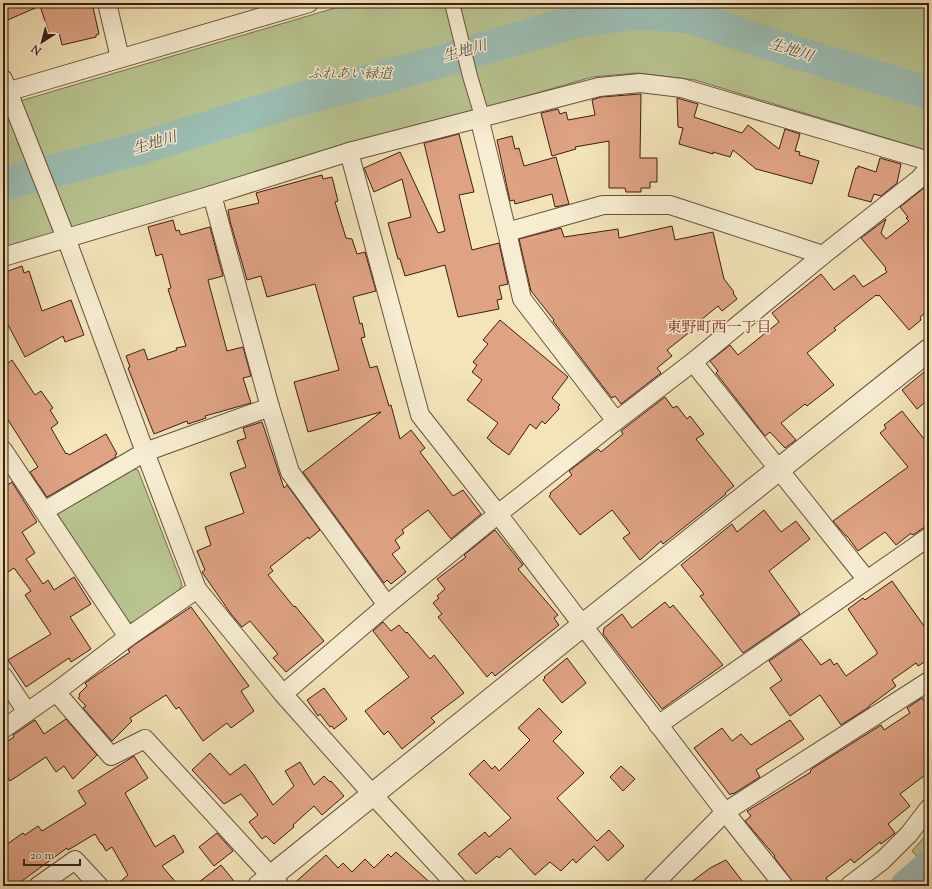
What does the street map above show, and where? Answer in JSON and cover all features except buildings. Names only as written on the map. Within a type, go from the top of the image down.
[{"type":"street","points":[[107,3],[120,58]]},
{"type":"street","points":[[310,3],[7,91],[64,234],[197,589],[283,694],[457,886]]},
{"type":"street","points":[[452,3],[522,299],[616,421]]},
{"type":"street","points":[[3,257],[64,234],[212,195],[349,152],[599,87],[640,83],[682,88],[929,161]]},
{"type":"street","points":[[349,152],[420,415],[498,514],[725,812],[784,886]]},
{"type":"street","points":[[283,694],[387,605],[498,514],[693,362],[823,255],[919,179],[929,168]]},
{"type":"street","points":[[212,195],[270,407],[290,472],[387,605]]},
{"type":"street","points":[[507,232],[603,205],[670,205],[823,255]]},
{"type":"street","points":[[56,692],[112,756],[145,738],[270,883],[373,795],[583,625],[929,350]]},
{"type":"street","points":[[693,362],[867,580]]},
{"type":"street","points":[[44,511],[145,452],[270,407]]},
{"type":"street","points":[[3,450],[9,471],[44,511],[128,638]]},
{"type":"street","points":[[658,725],[929,537]]},
{"type":"street","points":[[3,729],[197,589]]},
{"type":"street","points":[[3,676],[27,712]]},
{"type":"street","points":[[652,886],[725,812],[929,681]]},
{"type":"street","points":[[849,886],[883,860],[909,834],[929,808]]},
{"type":"street","points":[[38,886],[74,860],[99,886]]},
{"type":"green space","name":"ふれあい緑道","points":[[352,3],[911,3],[929,8],[929,151],[695,80],[637,73],[592,77],[3,248],[3,106]]},
{"type":"green space","points":[[130,468],[138,470],[182,584],[179,592],[136,623],[127,622],[57,517],[59,509]]},
{"type":"green space","points":[[929,832],[929,869],[912,851]]},
{"type":"waterway","name":"生地川","points":[[3,184],[141,148],[287,103],[393,75],[581,20],[638,13],[691,17],[798,53],[929,93]]},
{"type":"waterway","points":[[907,886],[929,867]]},
{"type":"district","name":"東野町西一丁目","points":[[719,328]]}]
